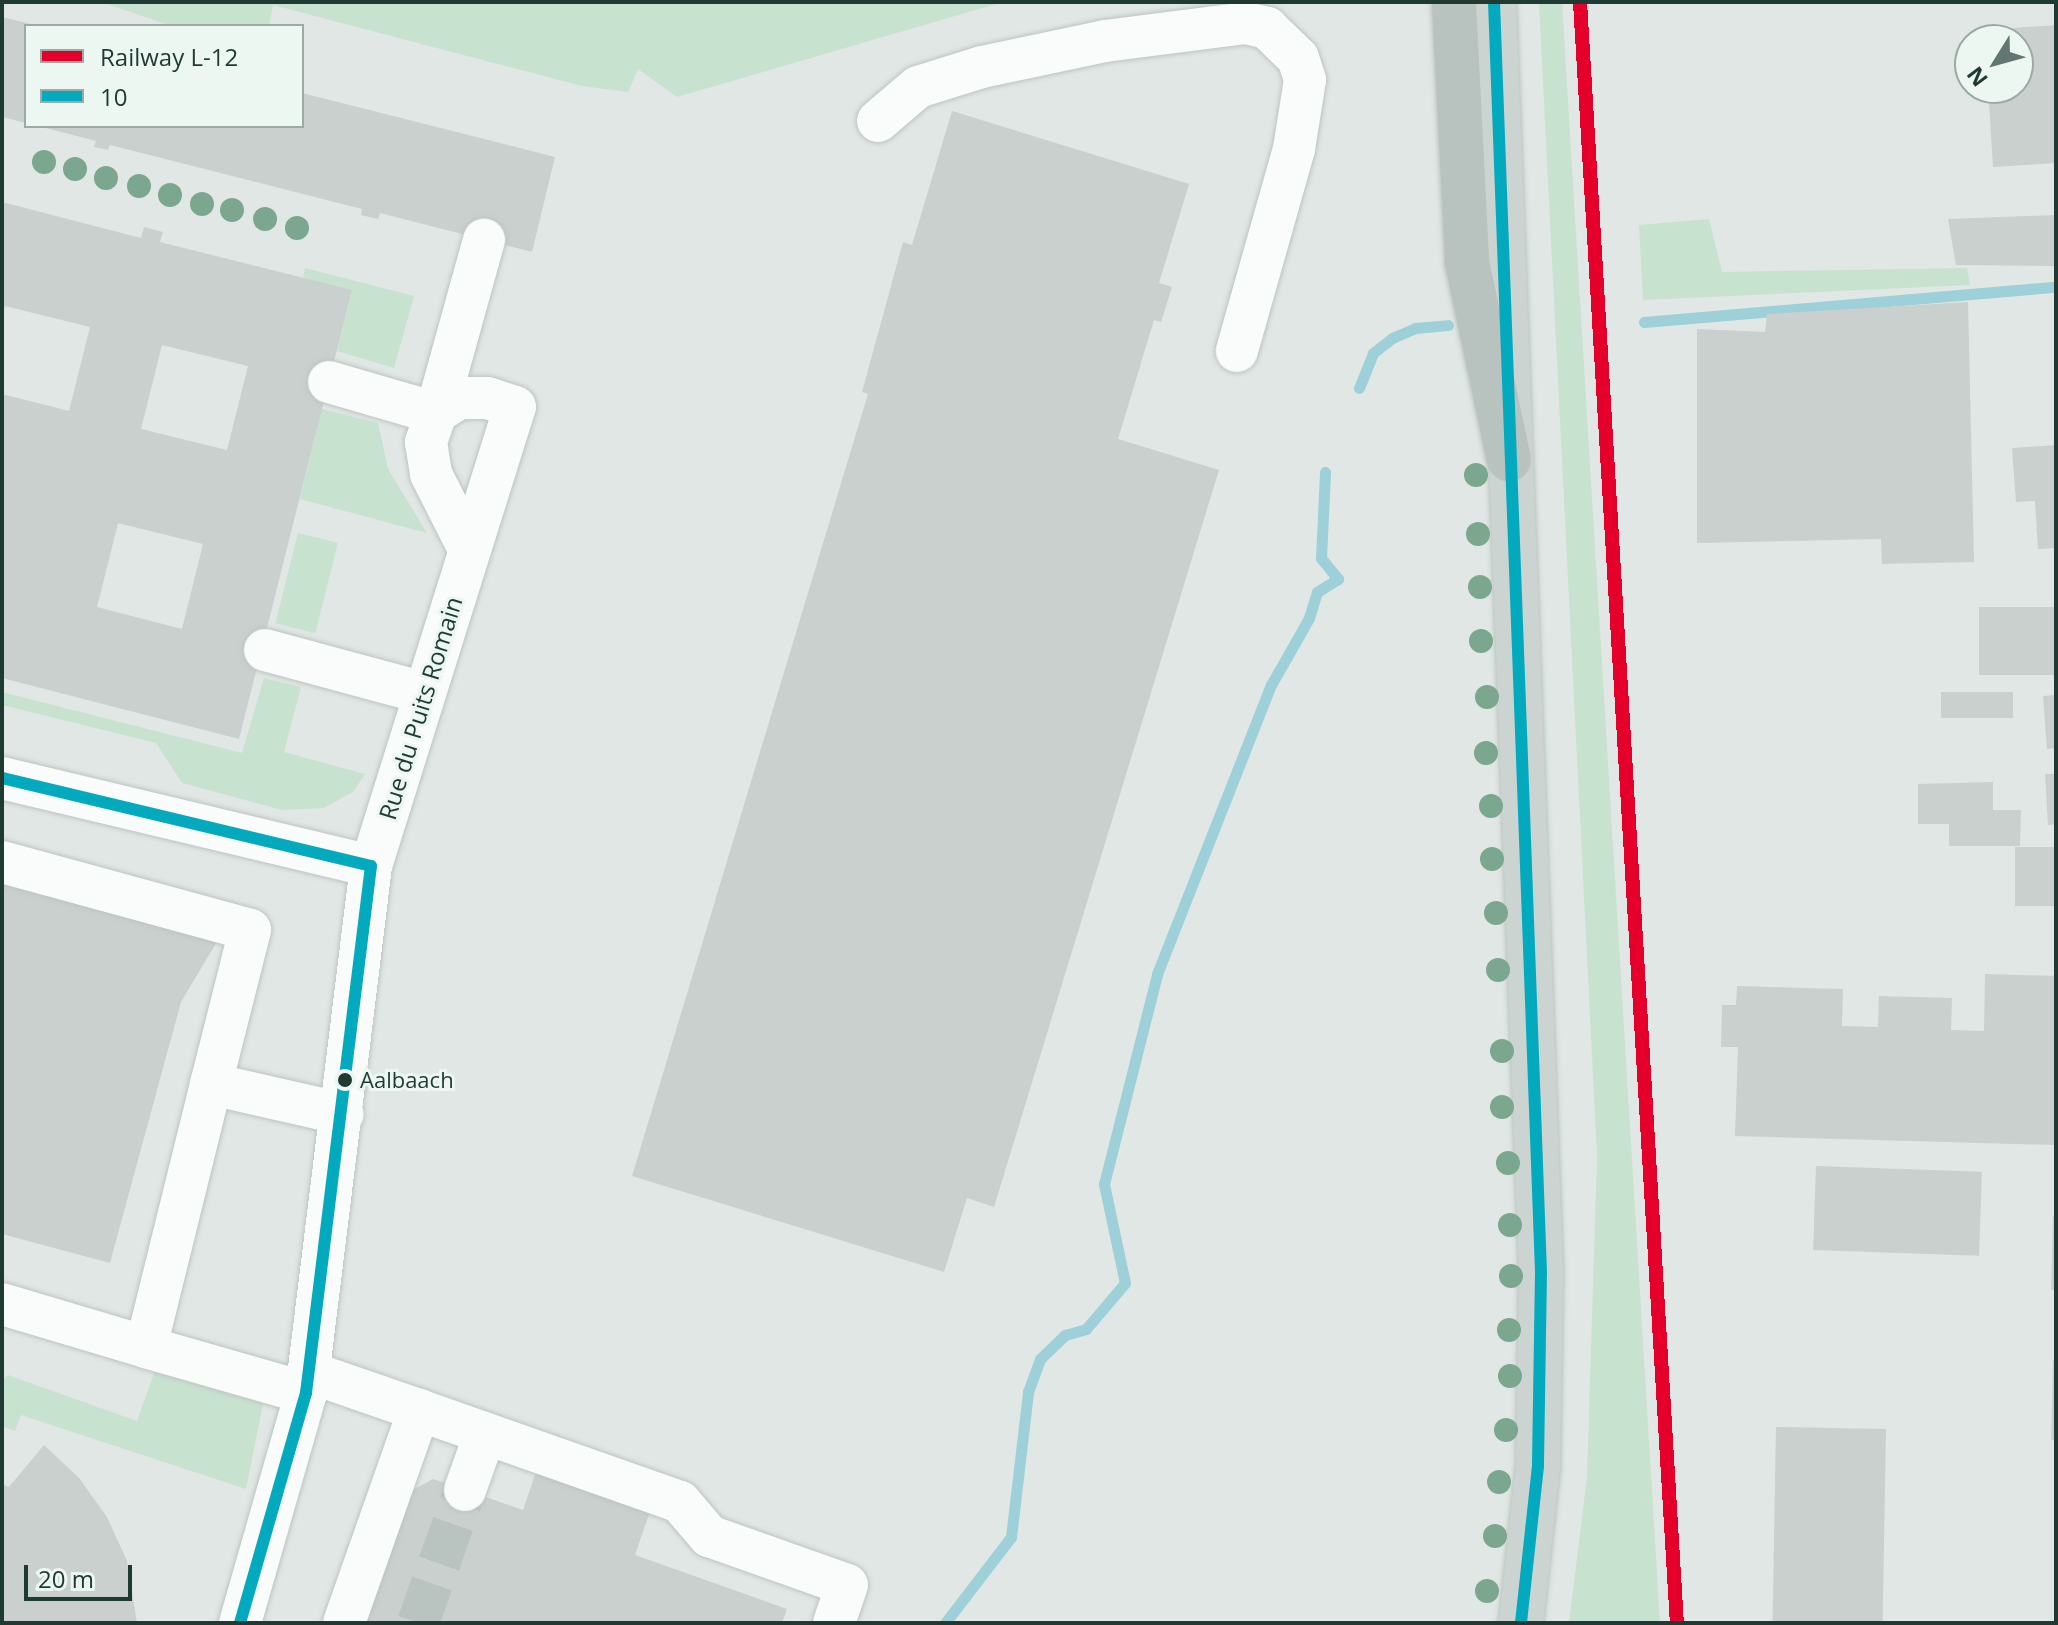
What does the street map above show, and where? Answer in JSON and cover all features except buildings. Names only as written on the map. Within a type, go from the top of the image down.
[{"type":"highway","points":[[1454,2],[1467,262],[1509,460]]},
{"type":"main road","points":[[1494,2],[1541,1272],[1538,1466],[1521,1623]]},
{"type":"street","points":[[878,121],[918,87],[982,67],[1105,41],[1246,23],[1267,28],[1298,58],[1305,80],[1294,149],[1237,351]]},
{"type":"street","points":[[469,549],[431,474],[426,442],[484,240]]},
{"type":"street","points":[[329,382],[436,413]]},
{"type":"street","name":"Rue du Puits Romain","points":[[240,1623],[308,1382],[371,866],[515,407],[487,398],[459,398],[436,413]]},
{"type":"street","points":[[265,650],[424,693]]},
{"type":"street","points":[[2,778],[371,866]]},
{"type":"street","points":[[2,862],[250,930],[146,1347]]},
{"type":"street","points":[[211,1084],[343,1114]]},
{"type":"street","points":[[2,1304],[146,1347],[419,1410],[680,1502],[709,1536],[847,1585],[834,1623]]},
{"type":"street","points":[[344,1623],[419,1410]]},
{"type":"street","points":[[465,1490],[485,1434]]},
{"type":"green space","points":[[102,2],[1003,2],[677,97],[638,69],[628,92],[582,86],[273,5],[269,24],[165,24]]},
{"type":"green space","points":[[1539,2],[1562,2],[1660,1623],[1569,1623],[1587,1477],[1597,1157]]},
{"type":"green space","points":[[1709,219],[1722,272],[1967,268],[1970,285],[1643,300],[1639,225]]},
{"type":"green space","points":[[305,268],[414,296],[394,368],[337,351],[352,291],[303,278]]},
{"type":"green space","points":[[322,409],[378,423],[388,469],[427,533],[300,499]]},
{"type":"green space","points":[[298,533],[338,543],[315,633],[276,623]]},
{"type":"green space","points":[[264,678],[301,687],[284,752],[365,774],[353,792],[324,808],[282,810],[182,783],[156,743],[2,705],[2,692],[242,753]]},
{"type":"green space","points":[[158,1362],[260,1393],[263,1404],[246,1489],[21,1415],[15,1431],[2,1426],[2,1381],[8,1375],[137,1421]]},
{"type":"waterway","points":[[1644,322],[2056,287]]},
{"type":"waterway","points":[[1359,388],[1373,353],[1392,338],[1415,328],[1448,325]]},
{"type":"waterway","points":[[945,1623],[1011,1537],[1028,1392],[1040,1359],[1065,1335],[1086,1329],[1125,1283],[1104,1184],[1157,974],[1271,685],[1309,618],[1317,592],[1338,579],[1321,558],[1325,472]]},
{"type":"tunnel","points":[[418,1623],[465,1490]]},
{"type":"rail line","name":"L-12","points":[[1580,2],[1677,1623]]},
{"type":"transit line","name":"10","points":[[1494,2],[1541,1272],[1538,1466],[1521,1623]]},
{"type":"transit line","name":"10","points":[[2,778],[371,866]]},
{"type":"transit line","name":"10","points":[[240,1623],[306,1393],[371,866]]},
{"type":"place","name":"Aalbaach","points":[[345,1080]]}]
